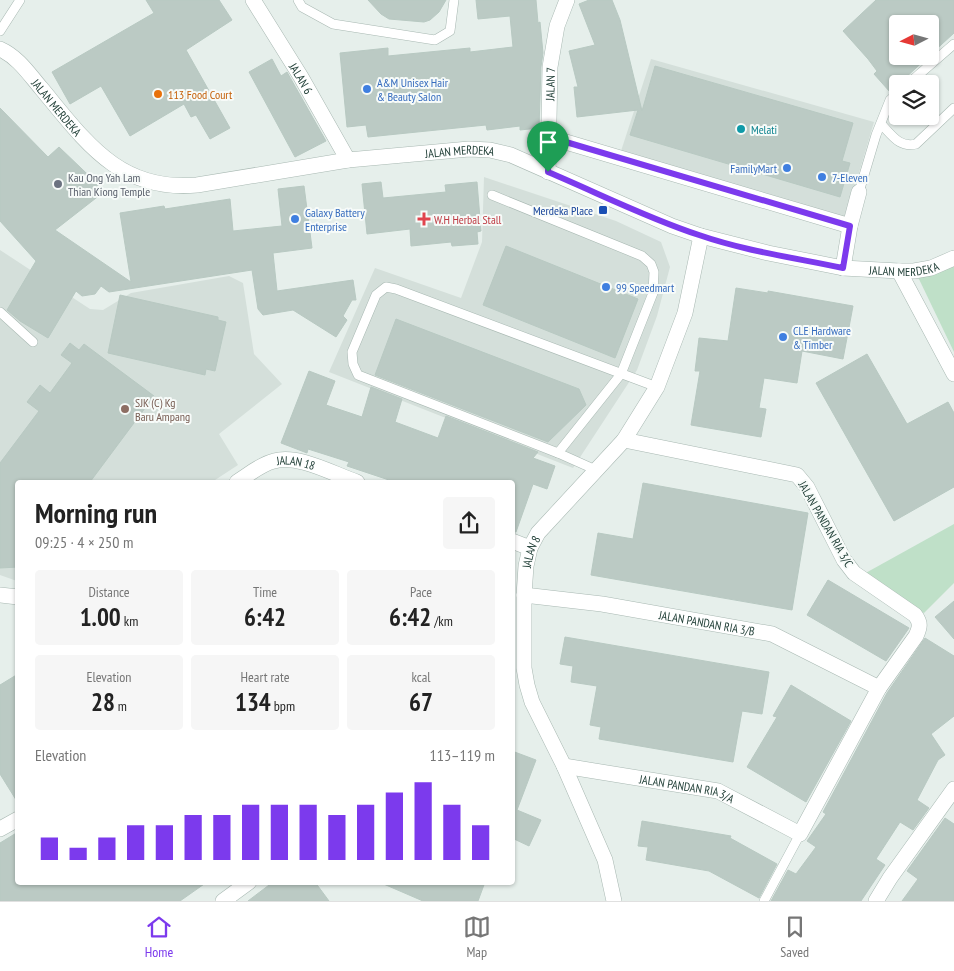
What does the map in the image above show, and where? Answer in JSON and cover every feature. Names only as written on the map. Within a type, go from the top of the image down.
[{"type":"street","name":"JALAN 6","points":[[253,0],[302,77],[348,160]]},
{"type":"street","name":"JALAN 7","points":[[548,172],[550,68],[557,26],[567,0]]},
{"type":"street","name":"JALAN MERDEKA","points":[[0,49],[20,64],[74,128],[102,157],[124,172],[142,179],[178,187],[348,160],[469,149],[490,150],[512,155],[652,218],[701,236],[768,253],[843,268],[899,271],[931,268],[954,258]]},
{"type":"street","points":[[549,137],[850,226]]},
{"type":"street","points":[[843,268],[850,226],[860,192]]},
{"type":"street","name":"JALAN 8","points":[[614,901],[604,860],[564,766],[532,702],[527,685],[524,668],[526,566],[530,548],[538,533],[624,440],[657,387],[685,313],[701,236]]},
{"type":"street","points":[[899,271],[954,374]]},
{"type":"street","name":"JALAN PANDAN RIA 3/C","points":[[624,440],[797,475],[807,487],[844,560],[854,573],[915,614],[919,620],[920,627],[916,636],[878,688],[800,834]]},
{"type":"street","name":"JALAN 18","points":[[240,480],[262,466],[284,459],[296,460],[351,480]]},
{"type":"street","points":[[515,542],[530,548]]},
{"type":"street","points":[[0,595],[15,597]]},
{"type":"street","name":"JALAN PANDAN RIA 3/B","points":[[524,595],[602,604],[772,634],[878,688]]},
{"type":"street","points":[[515,678],[524,668]]},
{"type":"street","name":"JALAN PANDAN RIA 3/A","points":[[564,766],[718,791],[800,834]]},
{"type":"street","points":[[876,901],[890,878],[954,789]]},
{"type":"street","points":[[0,829],[15,821]]},
{"type":"street","points":[[223,901],[245,885]]},
{"type":"lane","points":[[0,31],[20,0]]},
{"type":"lane","points":[[298,0],[302,7],[333,24],[435,40],[450,31],[454,0]]},
{"type":"lane","points":[[918,75],[954,44]]},
{"type":"lane","points":[[860,192],[889,103]]},
{"type":"lane","points":[[881,124],[900,144],[908,146],[916,144],[954,108]]},
{"type":"lane","points":[[492,195],[642,256],[651,264],[654,272],[653,293],[621,374],[558,453]]},
{"type":"lane","points":[[596,470],[558,453],[358,376],[353,364],[352,352],[376,295],[386,287],[396,289],[657,387]]},
{"type":"lane","points":[[0,312],[33,342]]},
{"type":"lane","points":[[764,901],[800,834]]},
{"type":"shaded area","name":"Melati","points":[[651,59],[874,122],[846,217],[621,151]]},
{"type":"shaded area","name":"Merdeka Place","points":[[484,177],[616,221],[661,242],[670,267],[657,316],[637,370],[573,468],[329,372],[375,268],[461,298],[482,242]]},
{"type":"shaded area","name":"SJK (C) Kg Baru Ampang","points":[[0,250],[90,309],[103,310],[131,293],[229,276],[243,283],[254,354],[282,384],[219,434],[238,465],[215,480],[15,480],[15,580],[0,575]]},
{"type":"green space","points":[[954,262],[954,352],[918,277]]},
{"type":"green space","points":[[954,524],[954,583],[924,613],[862,575]]},
{"type":"building","points":[[146,0],[219,0],[232,20],[186,50],[230,128],[210,139],[196,115],[191,117],[184,104],[130,136],[101,86],[70,104],[52,72],[154,13]]},
{"type":"building","points":[[368,0],[446,0],[439,12],[430,20],[424,22],[389,19],[381,14]]},
{"type":"building","points":[[476,0],[536,0],[543,53],[539,128],[520,130],[520,126],[487,130],[486,125],[368,137],[366,125],[347,127],[340,53],[388,48],[388,56],[470,48],[470,52],[513,47],[510,16],[478,19]]},
{"type":"building","name":"Melati","points":[[589,0],[612,0],[620,20],[642,111],[655,66],[853,123],[842,161],[850,163],[840,197],[630,135],[638,110],[577,117],[574,87],[578,87],[569,51],[595,45],[579,4]]},
{"type":"building","points":[[876,0],[954,0],[954,33],[939,47],[939,15],[889,15],[889,65],[919,65],[908,75],[889,75],[889,91],[874,74],[877,71],[868,59],[843,31]]},
{"type":"building","points":[[272,59],[281,76],[287,72],[326,141],[295,157],[249,72]]},
{"type":"building","points":[[0,108],[48,157],[59,147],[105,191],[55,230],[131,282],[120,213],[164,206],[165,209],[230,199],[233,231],[282,226],[278,189],[304,186],[312,248],[273,253],[277,291],[353,280],[356,300],[352,300],[343,316],[347,320],[336,337],[293,310],[263,315],[258,309],[252,270],[109,292],[101,286],[95,294],[82,296],[76,291],[48,338],[20,321],[7,310],[36,261],[0,221]]},
{"type":"building","points":[[381,182],[383,198],[446,192],[445,185],[477,182],[481,231],[477,232],[478,244],[452,246],[451,242],[411,246],[410,229],[367,234],[362,184]]},
{"type":"building","points":[[506,246],[638,299],[615,358],[483,305]]},
{"type":"building","points":[[736,288],[768,293],[768,291],[853,306],[843,359],[802,351],[797,383],[764,378],[759,408],[766,409],[761,437],[691,425],[700,371],[695,371],[699,338],[728,341]]},
{"type":"building","points":[[120,295],[218,317],[218,320],[226,322],[215,371],[206,369],[205,375],[108,353]]},
{"type":"building","points":[[396,319],[579,389],[586,405],[548,442],[375,375]]},
{"type":"building","points":[[70,343],[79,350],[84,344],[154,396],[91,480],[15,480],[15,567],[0,568],[0,463],[39,411],[27,402],[40,385],[50,393],[72,363],[61,355]]},
{"type":"building","points":[[867,354],[907,424],[948,402],[954,413],[954,487],[894,521],[816,383]]},
{"type":"building","points":[[309,371],[335,381],[326,405],[362,417],[371,387],[402,399],[395,422],[438,438],[446,416],[538,452],[533,458],[555,466],[547,489],[533,484],[515,532],[515,480],[389,480],[347,466],[349,462],[308,449],[307,453],[281,443]]},
{"type":"building","points":[[643,483],[808,513],[792,610],[591,575],[598,533],[633,539]]},
{"type":"building","points":[[828,580],[909,628],[886,661],[807,615]]},
{"type":"building","points":[[954,601],[954,639],[935,617]]},
{"type":"building","points":[[565,637],[769,672],[762,714],[742,711],[733,762],[599,739],[601,727],[590,725],[597,686],[571,682],[573,666],[560,664]]},
{"type":"building","points":[[925,638],[954,656],[954,716],[931,734],[945,755],[938,760],[917,800],[929,808],[913,830],[900,822],[876,859],[885,865],[861,901],[771,901],[788,870],[796,874],[816,847],[807,841],[826,814],[823,812],[887,693]]},
{"type":"building","points":[[15,676],[15,798],[0,774],[0,685]]},
{"type":"building","points":[[791,685],[851,721],[806,802],[747,767],[777,717],[773,716]]},
{"type":"building","points":[[515,752],[536,760],[517,810],[541,820],[529,846],[515,839]]},
{"type":"building","points":[[945,818],[954,824],[954,901],[902,901],[918,879],[907,871]]},
{"type":"building","points":[[642,821],[731,836],[730,838],[777,864],[759,898],[709,871],[646,860],[648,847],[638,846]]},
{"type":"building","points":[[15,834],[15,885],[203,885],[180,901],[0,901],[0,843]]},
{"type":"building","points":[[269,885],[317,885],[329,901],[248,901]]},
{"type":"building","points":[[386,885],[484,885],[478,901],[423,901]]},
{"type":"place","name":"A&M Unisex Hair & Beauty Salon","points":[[367,89]]},
{"type":"place","name":"113 Food Court","points":[[158,94]]},
{"type":"place","name":"Melati","points":[[741,129]]},
{"type":"place","name":"FamilyMart","points":[[787,168]]},
{"type":"place","name":"7-Eleven","points":[[822,177]]},
{"type":"place","name":"Kau Ong Yah Lam Thian Kiong Temple","points":[[58,184]]},
{"type":"place","name":"Merdeka Place","points":[[603,210]]},
{"type":"place","name":"Galaxy Battery Enterprise","points":[[295,219]]},
{"type":"place","name":"W.H Herbal Stall","points":[[424,219]]},
{"type":"place","name":"99 Speedmart","points":[[606,287]]},
{"type":"place","name":"CLE Hardware & Timber","points":[[783,337]]},
{"type":"place","name":"SJK (C) Kg Baru Ampang","points":[[125,409]]},
{"type":"route","points":[[549,137],[850,226],[843,268],[768,253],[701,236],[652,218],[606,196],[548,172],[549,137]]}]
